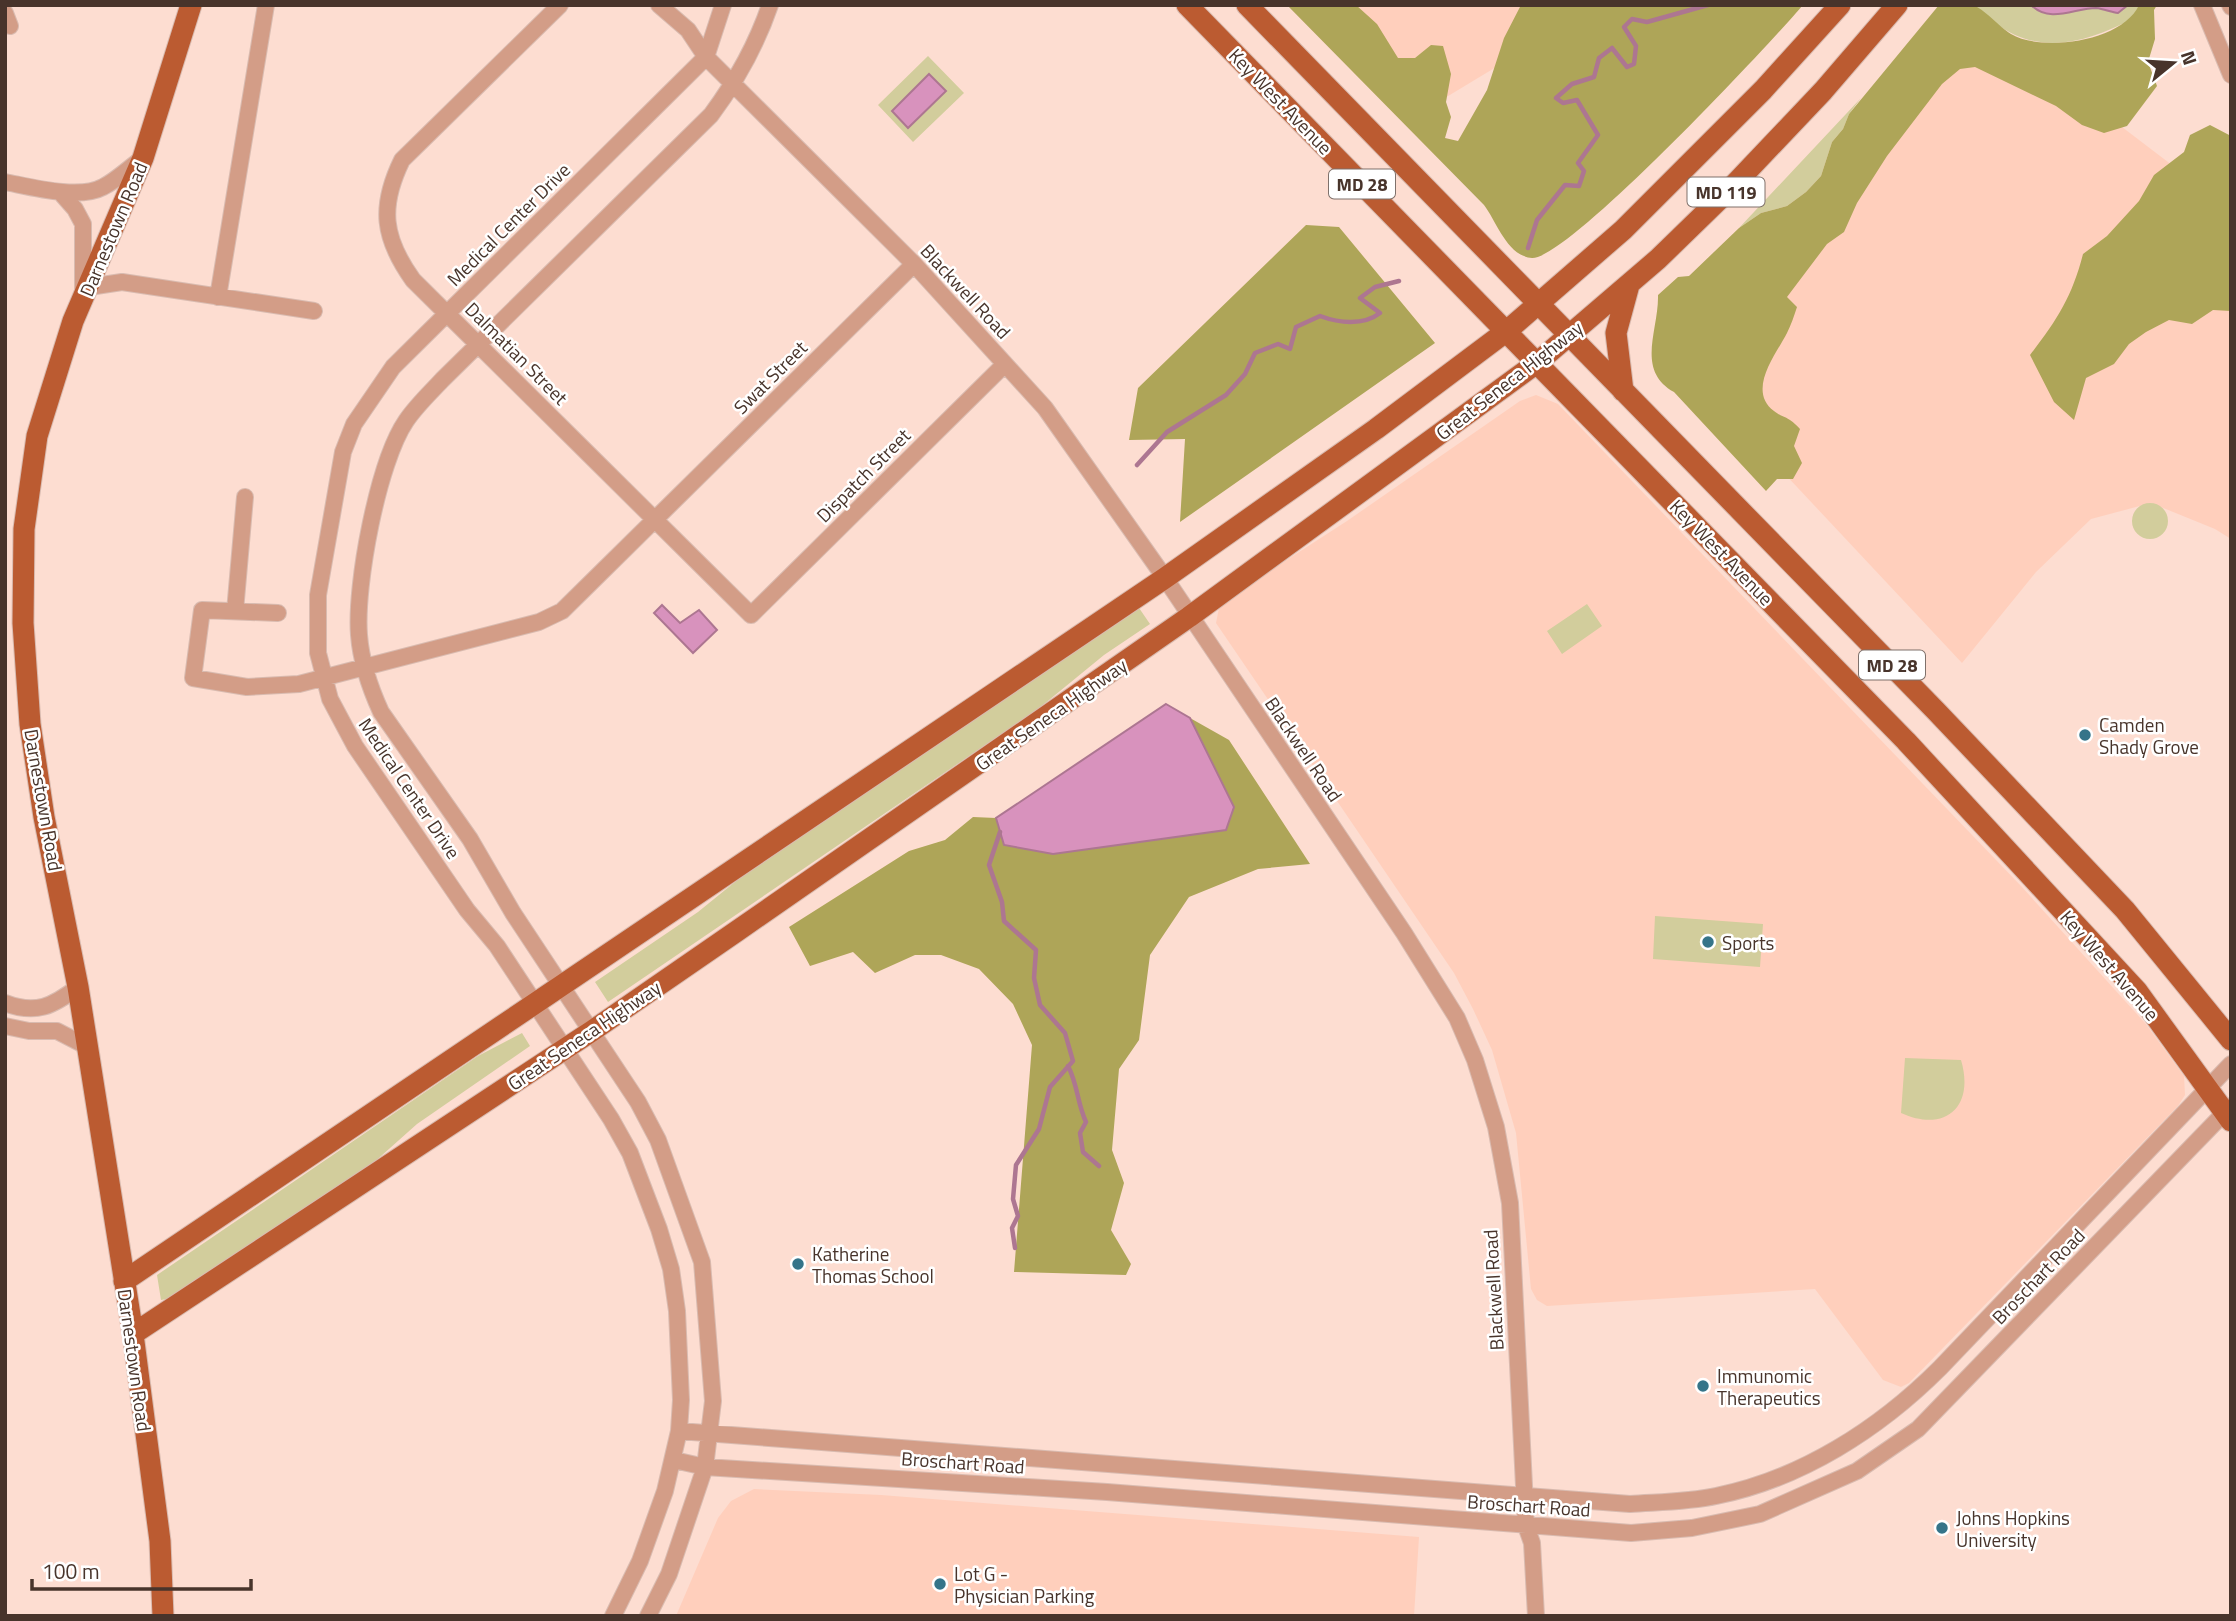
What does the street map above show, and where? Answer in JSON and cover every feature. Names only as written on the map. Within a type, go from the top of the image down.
[{"type":"main road","name":"Darnestown Road","points":[[163,1616],[160,1541],[133,1334],[78,986],[44,817],[14,621],[37,436],[73,321],[143,159],[191,5]]},
{"type":"main road","name":"Key West Avenue","points":[[1187,5],[1508,330],[1906,741],[2137,991],[2207,1089],[2229,1113]]},
{"type":"main road","name":"MD 28","points":[[1247,5],[1819,590],[2125,911],[2231,1040]]},
{"type":"main road","name":"MD 119","points":[[1508,330],[1676,179],[1840,5]]},
{"type":"main road","name":"Great Seneca Highway","points":[[133,1334],[592,1031],[1189,617],[1538,362],[1629,285],[1731,188],[1824,91],[1897,5]]},
{"type":"main road","points":[[1623,391],[1616,333],[1629,285]]},
{"type":"main road","points":[[124,1281],[1165,578],[1376,429],[1508,330]]},
{"type":"street","points":[[218,297],[266,5]]},
{"type":"street","name":"Dalmatian Street","points":[[560,5],[402,160],[391,183],[386,212],[390,241],[396,256],[413,280],[751,615]]},
{"type":"street","points":[[659,5],[688,30],[706,57]]},
{"type":"street","points":[[706,57],[723,5]]},
{"type":"street","name":"Medical Center Drive","points":[[648,1616],[669,1574],[705,1466],[713,1401],[702,1262],[659,1140],[470,839],[381,712],[365,669],[359,639],[360,601],[384,466],[406,421],[479,344],[711,115],[734,84],[758,40],[770,5]]},
{"type":"street","points":[[2202,5],[2231,75]]},
{"type":"street","name":"Medical Center Drive","points":[[613,1616],[640,1561],[674,1460],[679,1431],[681,1400],[677,1311],[671,1269],[630,1153],[611,1119],[563,1050],[497,946],[467,910],[355,746],[337,715],[318,653],[316,615],[343,452],[354,424],[371,395],[393,368],[706,57]]},
{"type":"street","name":"Blackwell Road","points":[[706,57],[914,264],[1045,408],[1165,578],[1404,933],[1457,1018],[1475,1060],[1496,1127],[1510,1203],[1524,1497],[1526,1526],[1532,1543],[1536,1616]]},
{"type":"street","points":[[5,182],[60,192],[94,191],[105,187],[143,159]]},
{"type":"street","points":[[60,192],[75,209],[83,224],[86,293],[122,282],[314,311]]},
{"type":"street","name":"Swat Street","points":[[234,611],[202,610],[193,678],[267,687],[324,678],[539,622],[562,611],[914,264]]},
{"type":"street","name":"Dispatch Street","points":[[751,615],[1005,364]]},
{"type":"street","points":[[245,497],[234,611],[278,613]]},
{"type":"street","points":[[5,1003],[37,1010],[54,1005],[78,986]]},
{"type":"street","points":[[5,1026],[29,1031],[57,1031],[86,1046]]},
{"type":"street","name":"Broschart Road","points":[[679,1431],[1630,1504],[1715,1496],[1751,1487],[1843,1446],[1877,1424],[1915,1393],[2231,1065]]},
{"type":"street","name":"Broschart Road","points":[[674,1460],[705,1466],[1107,1492],[1631,1533],[1721,1524],[1760,1514],[1857,1471],[1894,1447],[1932,1416],[2229,1113]]},
{"type":"shaded area","points":[[1287,5],[1356,5],[1377,24],[1398,58],[1415,58],[1431,45],[1443,46],[1451,74],[1446,102],[1451,117],[1445,138],[1458,141],[1487,90],[1504,38],[1521,5],[1803,5],[1713,102],[1625,189],[1553,249],[1532,258],[1523,256],[1509,245],[1484,205]]},
{"type":"shaded area","points":[[1307,5],[1599,5],[1415,116]]},
{"type":"shaded area","points":[[1939,5],[1972,5],[2011,34],[2025,40],[2061,43],[2100,35],[2130,17],[2139,5],[2157,5],[2154,10],[2155,39],[2148,62],[2157,86],[2127,126],[2104,133],[2082,125],[2056,106],[1975,67],[1960,69],[1942,84],[1887,156],[1857,203],[1844,232],[1827,244],[1787,297],[1797,307],[1766,372],[1763,393],[1766,402],[1774,411],[1800,429],[1794,446],[1802,463],[1793,479],[1777,479],[1766,491],[1674,392],[1662,383],[1655,372],[1652,348],[1658,295],[1678,277],[1689,276],[1739,228],[1761,213],[1787,206],[1806,192],[1821,176],[1832,142],[1843,129],[1849,114]]},
{"type":"shaded area","points":[[1974,5],[2031,5],[2053,14],[2092,8],[2115,13],[2128,5],[2139,5],[2133,19],[2098,34],[2046,43],[2012,34],[1981,13]]},
{"type":"shaded area","points":[[2031,5],[2128,5],[2118,13],[2096,8],[2054,14],[2038,11]]},
{"type":"shaded area","points":[[1975,15],[2231,210],[2231,539],[2215,529],[2151,503],[2091,519],[2036,572],[1962,663],[1678,360]]},
{"type":"shaded area","points":[[928,56],[964,93],[913,142],[878,105]]},
{"type":"shaded area","points":[[929,74],[946,91],[908,128],[892,111]]},
{"type":"shaded area","points":[[1861,98],[1832,142],[1821,176],[1806,192],[1787,206],[1761,213],[1739,228]]},
{"type":"shaded area","points":[[2210,125],[2231,136],[2231,311],[2213,310],[2192,324],[2169,320],[2146,332],[2129,344],[2114,364],[2086,378],[2074,420],[2054,402],[2030,355],[2062,308],[2074,283],[2083,254],[2107,236],[2139,201],[2154,175],[2184,152],[2190,135]]},
{"type":"shaded area","points":[[1306,225],[1339,227],[1435,343],[1180,522],[1185,439],[1129,440],[1138,388]]},
{"type":"shaded area","points":[[1536,395],[1558,404],[2021,886],[2145,1023],[2184,1076],[2185,1095],[2178,1106],[1909,1383],[1901,1387],[1883,1380],[1815,1289],[1547,1306],[1537,1300],[1531,1289],[1516,1133],[1492,1050],[1473,1009],[1454,973],[1216,623],[1220,603],[1347,521],[1520,401]]},
{"type":"shaded area","points":[[2150,503],[2163,508],[2168,521],[2163,534],[2150,539],[2137,534],[2132,521],[2137,508]]},
{"type":"shaded area","points":[[1587,604],[1602,626],[1562,654],[1547,631]]},
{"type":"shaded area","points":[[662,605],[680,623],[699,610],[717,630],[693,653],[654,613]]},
{"type":"shaded area","points":[[1137,605],[1150,624],[1104,655],[1038,709],[608,1002],[595,982],[698,912],[762,860]]},
{"type":"shaded area","points":[[1166,704],[1190,718],[1234,807],[1226,830],[1053,854],[1004,845],[996,818]]},
{"type":"shaded area","points":[[1190,718],[1229,740],[1310,864],[1258,869],[1189,897],[1150,955],[1139,1040],[1119,1069],[1112,1150],[1124,1183],[1111,1230],[1131,1264],[1126,1275],[1014,1272],[1032,1045],[1013,1004],[979,969],[941,955],[915,955],[875,973],[853,952],[810,966],[789,927],[909,851],[945,840],[973,817],[996,818],[1004,845],[1233,807]]},
{"type":"shaded area","name":"Sports","points":[[1655,916],[1763,924],[1760,967],[1653,959]]},
{"type":"shaded area","points":[[522,1033],[530,1046],[417,1124],[371,1165],[171,1298],[161,1300],[157,1275],[478,1056]]},
{"type":"shaded area","points":[[1905,1058],[1961,1060],[1964,1091],[1953,1112],[1931,1120],[1901,1113]]},
{"type":"shaded area","points":[[754,1489],[881,1495],[1419,1537],[1414,1616],[676,1616],[718,1518],[731,1501]]},
{"type":"waterway","points":[[1528,248],[1537,220],[1565,185],[1579,186],[1584,171],[1578,163],[1598,135],[1577,100],[1563,103],[1556,98],[1572,84],[1594,77],[1599,58],[1612,48],[1627,67],[1634,64],[1636,46],[1624,27],[1632,19],[1647,22],[1708,5]]},
{"type":"waterway","points":[[1137,465],[1167,432],[1226,395],[1245,374],[1255,353],[1278,344],[1290,349],[1296,327],[1320,316],[1351,322],[1373,317],[1380,313],[1360,298],[1375,287],[1399,281]]},
{"type":"waterway","points":[[1000,832],[989,865],[1002,902],[1004,921],[1036,950],[1034,978],[1040,1005],[1065,1033],[1073,1061],[1050,1087],[1039,1129],[1016,1165],[1013,1199],[1018,1216],[1012,1228],[1015,1248]]},
{"type":"waterway","points":[[1068,1066],[1086,1122],[1080,1133],[1083,1152],[1099,1166]]},
{"type":"place","name":"Camden Shady Grove","points":[[2085,735]]},
{"type":"place","name":"Sports","points":[[1708,942]]},
{"type":"place","name":"Katherine Thomas School","points":[[798,1264]]},
{"type":"place","name":"Immunomic Therapeutics","points":[[1703,1386]]},
{"type":"place","name":"Johns Hopkins University","points":[[1942,1528]]},
{"type":"place","name":"Lot G - Physician Parking","points":[[940,1584]]}]
